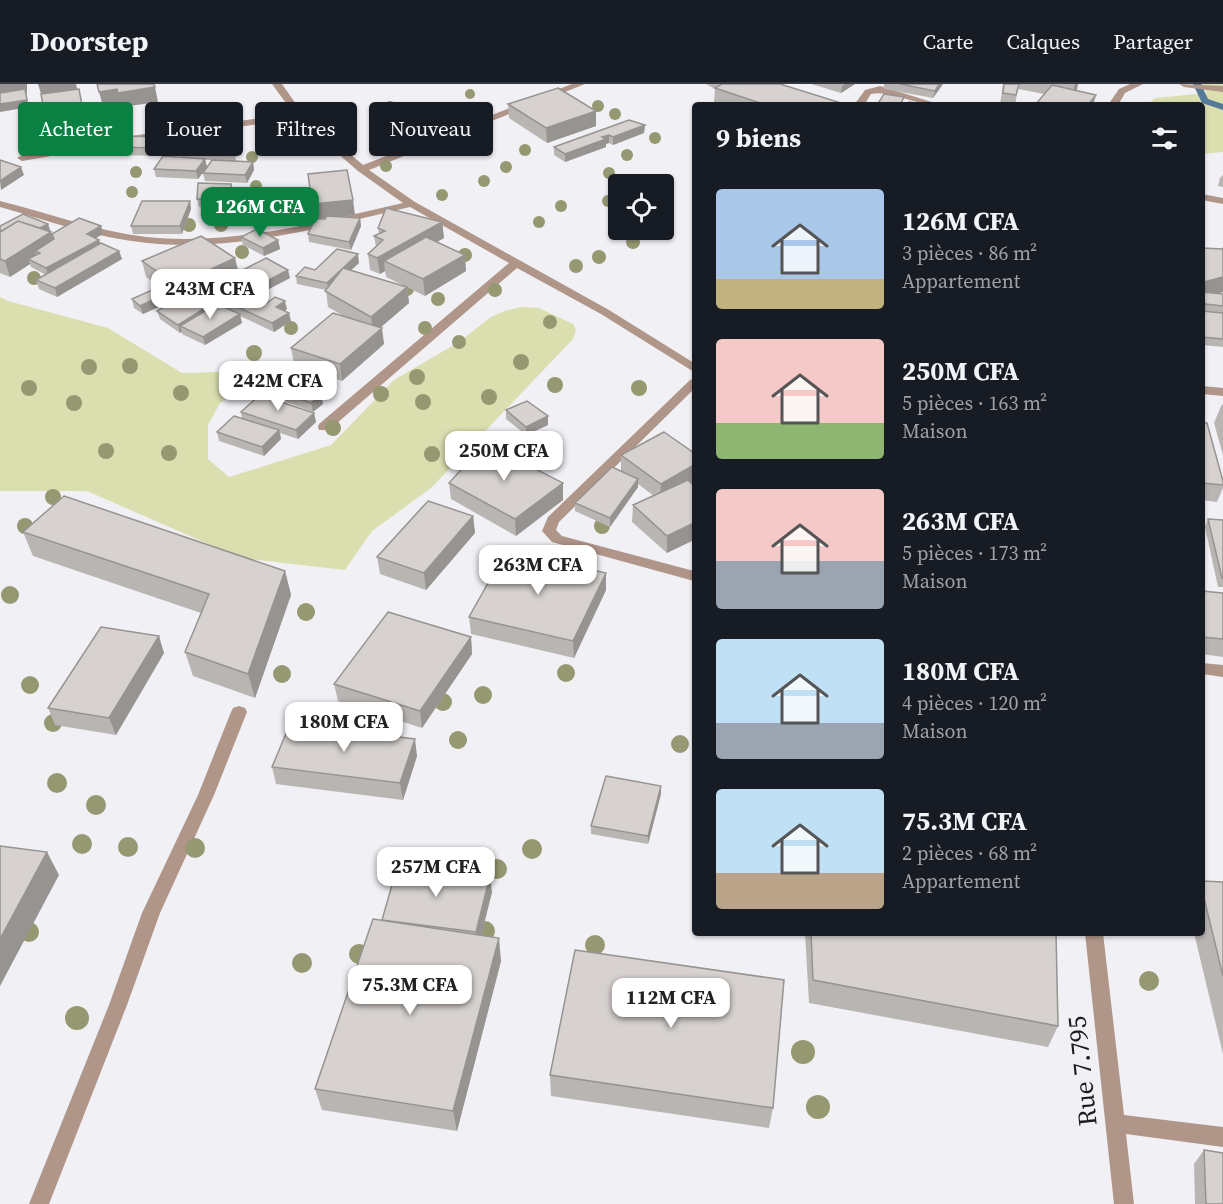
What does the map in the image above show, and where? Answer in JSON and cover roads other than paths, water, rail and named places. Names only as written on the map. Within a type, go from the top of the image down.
[{"type":"street","points":[[290,102],[278,86],[291,84]]},
{"type":"street","points":[[362,169],[580,84]]},
{"type":"street","points":[[1115,102],[1122,91],[1138,84]]},
{"type":"street","points":[[1184,84],[1223,89]]},
{"type":"street","points":[[861,102],[873,87],[923,102]]},
{"type":"street","points":[[22,158],[168,133],[255,122]]},
{"type":"street","points":[[347,156],[411,204],[515,264],[605,312],[692,367]]},
{"type":"street","points":[[1205,198],[1223,201]]},
{"type":"street","points":[[0,204],[145,240],[180,242],[279,233],[411,204]]},
{"type":"street","points":[[324,428],[515,264]]},
{"type":"street","points":[[692,385],[553,520],[549,531],[556,539],[692,575]]},
{"type":"street","points":[[1205,390],[1223,392]]},
{"type":"street","points":[[1205,669],[1223,671]]},
{"type":"street","points":[[39,1204],[118,1005],[151,913],[206,795],[239,712]]},
{"type":"street","name":"Rue 7.795","points":[[1094,936],[1109,1051],[1114,1123],[1124,1204]]},
{"type":"street","points":[[1114,1123],[1223,1137]]},
{"type":"waterway","points":[[1197,84],[1205,101],[1223,107]]}]
